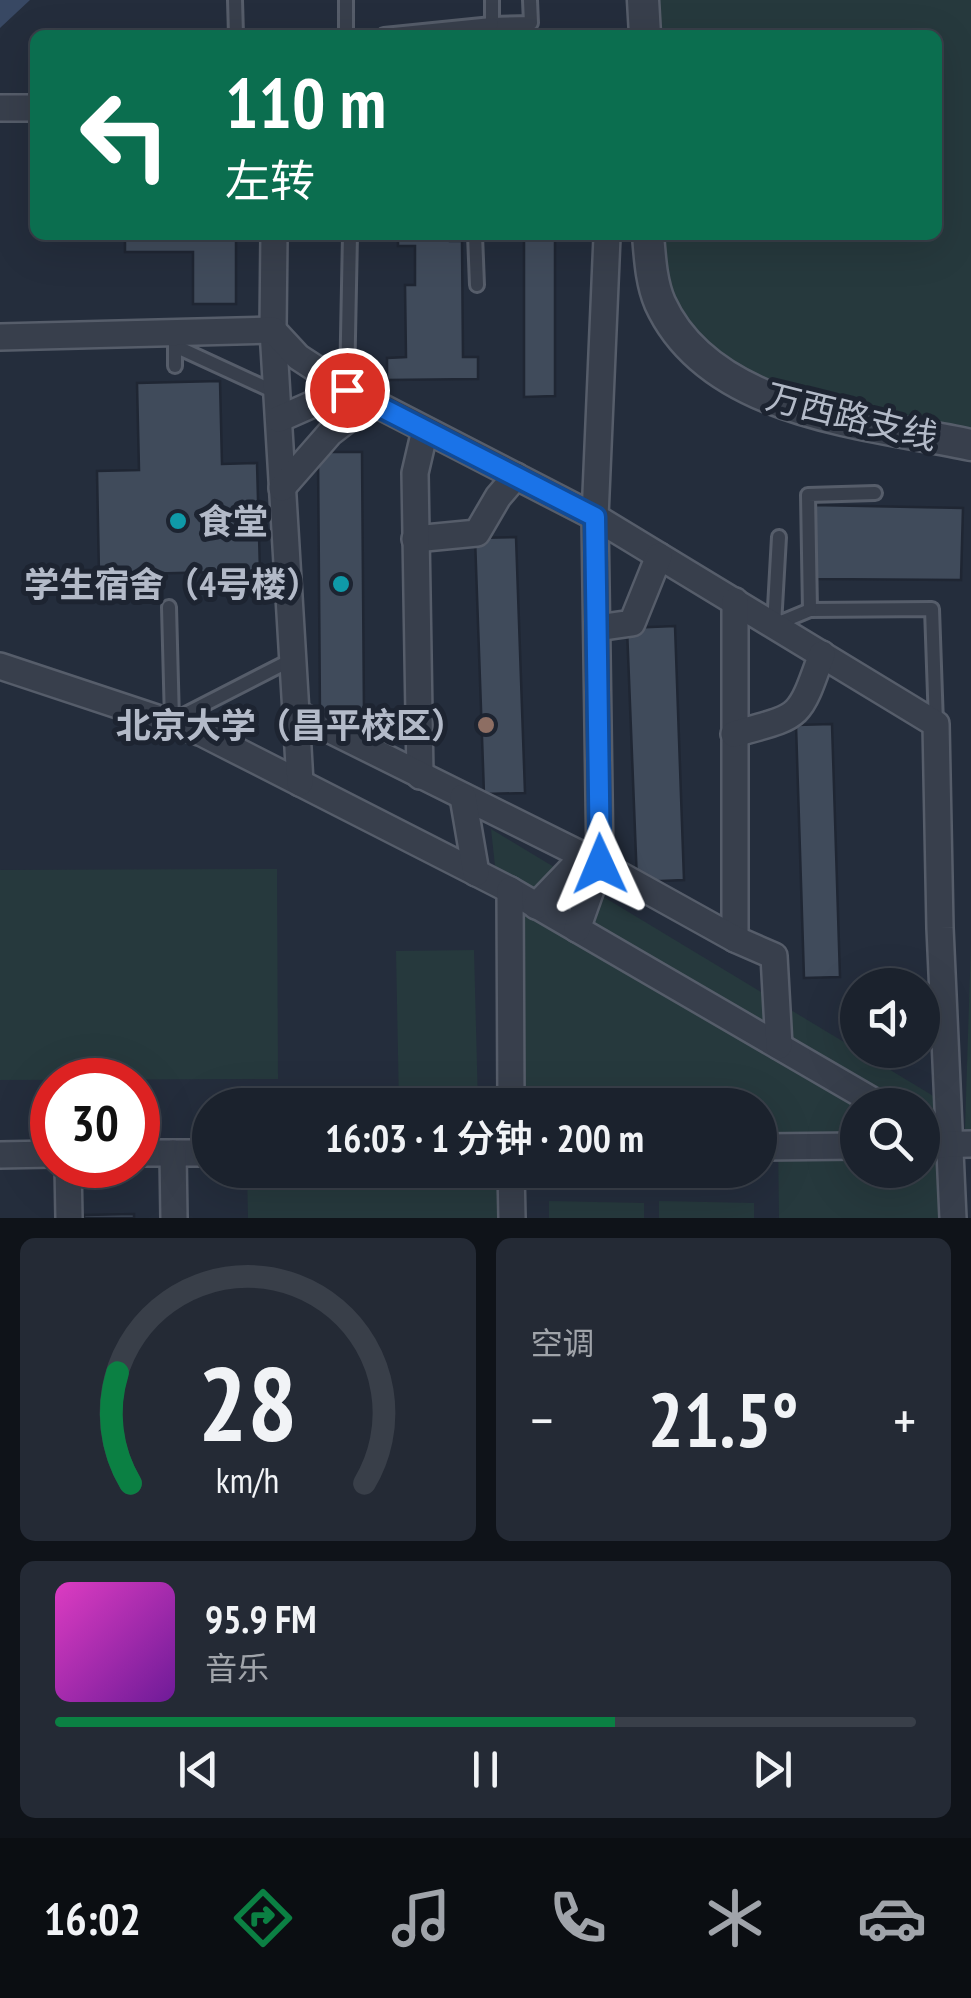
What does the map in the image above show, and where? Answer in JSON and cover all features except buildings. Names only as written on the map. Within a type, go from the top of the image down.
[{"type":"street","points":[[643,0],[645,30]]},
{"type":"street","points":[[0,108],[30,108]]},
{"type":"street","points":[[274,240],[277,393],[300,783]]},
{"type":"street","points":[[577,929],[592,860],[595,517],[607,240]]},
{"type":"street","name":"万西路支线","points":[[648,240],[659,301],[679,336],[708,364],[743,387],[787,406],[971,444]]},
{"type":"street","points":[[0,337],[176,339],[274,330]]},
{"type":"street","points":[[274,330],[298,357],[347,390],[595,517],[936,724],[947,1144],[953,1218]]},
{"type":"street","points":[[279,419],[347,390]]},
{"type":"street","points":[[282,488],[330,434],[370,402]]},
{"type":"street","points":[[420,776],[414,539],[415,472],[425,430]]},
{"type":"street","points":[[414,539],[477,534],[498,497],[516,476]]},
{"type":"street","points":[[597,628],[632,623],[659,556]]},
{"type":"street","points":[[734,602],[735,938]]},
{"type":"street","points":[[734,734],[790,718],[804,703],[822,654]]},
{"type":"street","points":[[0,666],[172,721],[300,783],[510,890],[851,1088]]},
{"type":"street","points":[[296,713],[592,860],[774,956],[779,1046]]},
{"type":"street","points":[[463,797],[476,873]]},
{"type":"street","points":[[536,906],[592,860]]},
{"type":"street","points":[[510,890],[510,1088]]},
{"type":"street","points":[[777,1147],[840,1146]]},
{"type":"street","points":[[160,1153],[192,1153]]},
{"type":"street","points":[[173,1153],[174,1218]]},
{"type":"street","points":[[0,1155],[30,1154]]},
{"type":"street","points":[[68,1188],[69,1218]]},
{"type":"street","points":[[511,1188],[512,1218]]},
{"type":"lane","points":[[235,0],[236,30]]},
{"type":"lane","points":[[346,0],[346,30]]},
{"type":"lane","points":[[492,0],[492,24]]},
{"type":"lane","points":[[433,30],[530,24],[530,0]]},
{"type":"lane","points":[[347,390],[350,240]]},
{"type":"lane","points":[[474,240],[476,284]]},
{"type":"lane","points":[[174,366],[176,339],[277,393]]},
{"type":"lane","points":[[810,610],[808,495],[875,493]]},
{"type":"lane","points":[[779,537],[774,626],[810,610],[932,609],[936,724]]},
{"type":"lane","points":[[169,607],[172,721],[293,658]]},
{"type":"green space","points":[[655,0],[971,0],[971,429],[785,389],[732,366],[685,319],[669,282],[664,240],[942,240],[942,30],[657,30]]},
{"type":"green space","points":[[491,829],[840,1040],[840,1068],[887,1068],[920,1088],[840,1088],[840,1188],[940,1188],[940,1173],[943,1218],[779,1218],[777,1088],[519,1088]]},
{"type":"green space","points":[[277,869],[278,1079],[160,1079],[160,1058],[30,1058],[30,1080],[0,1080],[0,870]]},
{"type":"green space","points":[[971,941],[971,1129],[965,1129]]},
{"type":"green space","points":[[474,950],[478,1088],[399,1088],[396,951]]},
{"type":"green space","points":[[247,1188],[501,1188],[502,1218],[248,1218]]},
{"type":"green space","points":[[549,1201],[644,1203],[644,1218],[549,1218]]},
{"type":"green space","points":[[659,1201],[754,1203],[754,1218],[659,1218]]},
{"type":"water","points":[[0,0],[30,0],[0,28]]},
{"type":"place","name":"食堂","points":[[178,521]]},
{"type":"place","name":"学生宿舍（4号楼）","points":[[341,584]]},
{"type":"place","name":"北京大学（昌平校区）","points":[[486,725]]},
{"type":"route","points":[[347,390],[595,517],[600,864]]}]
